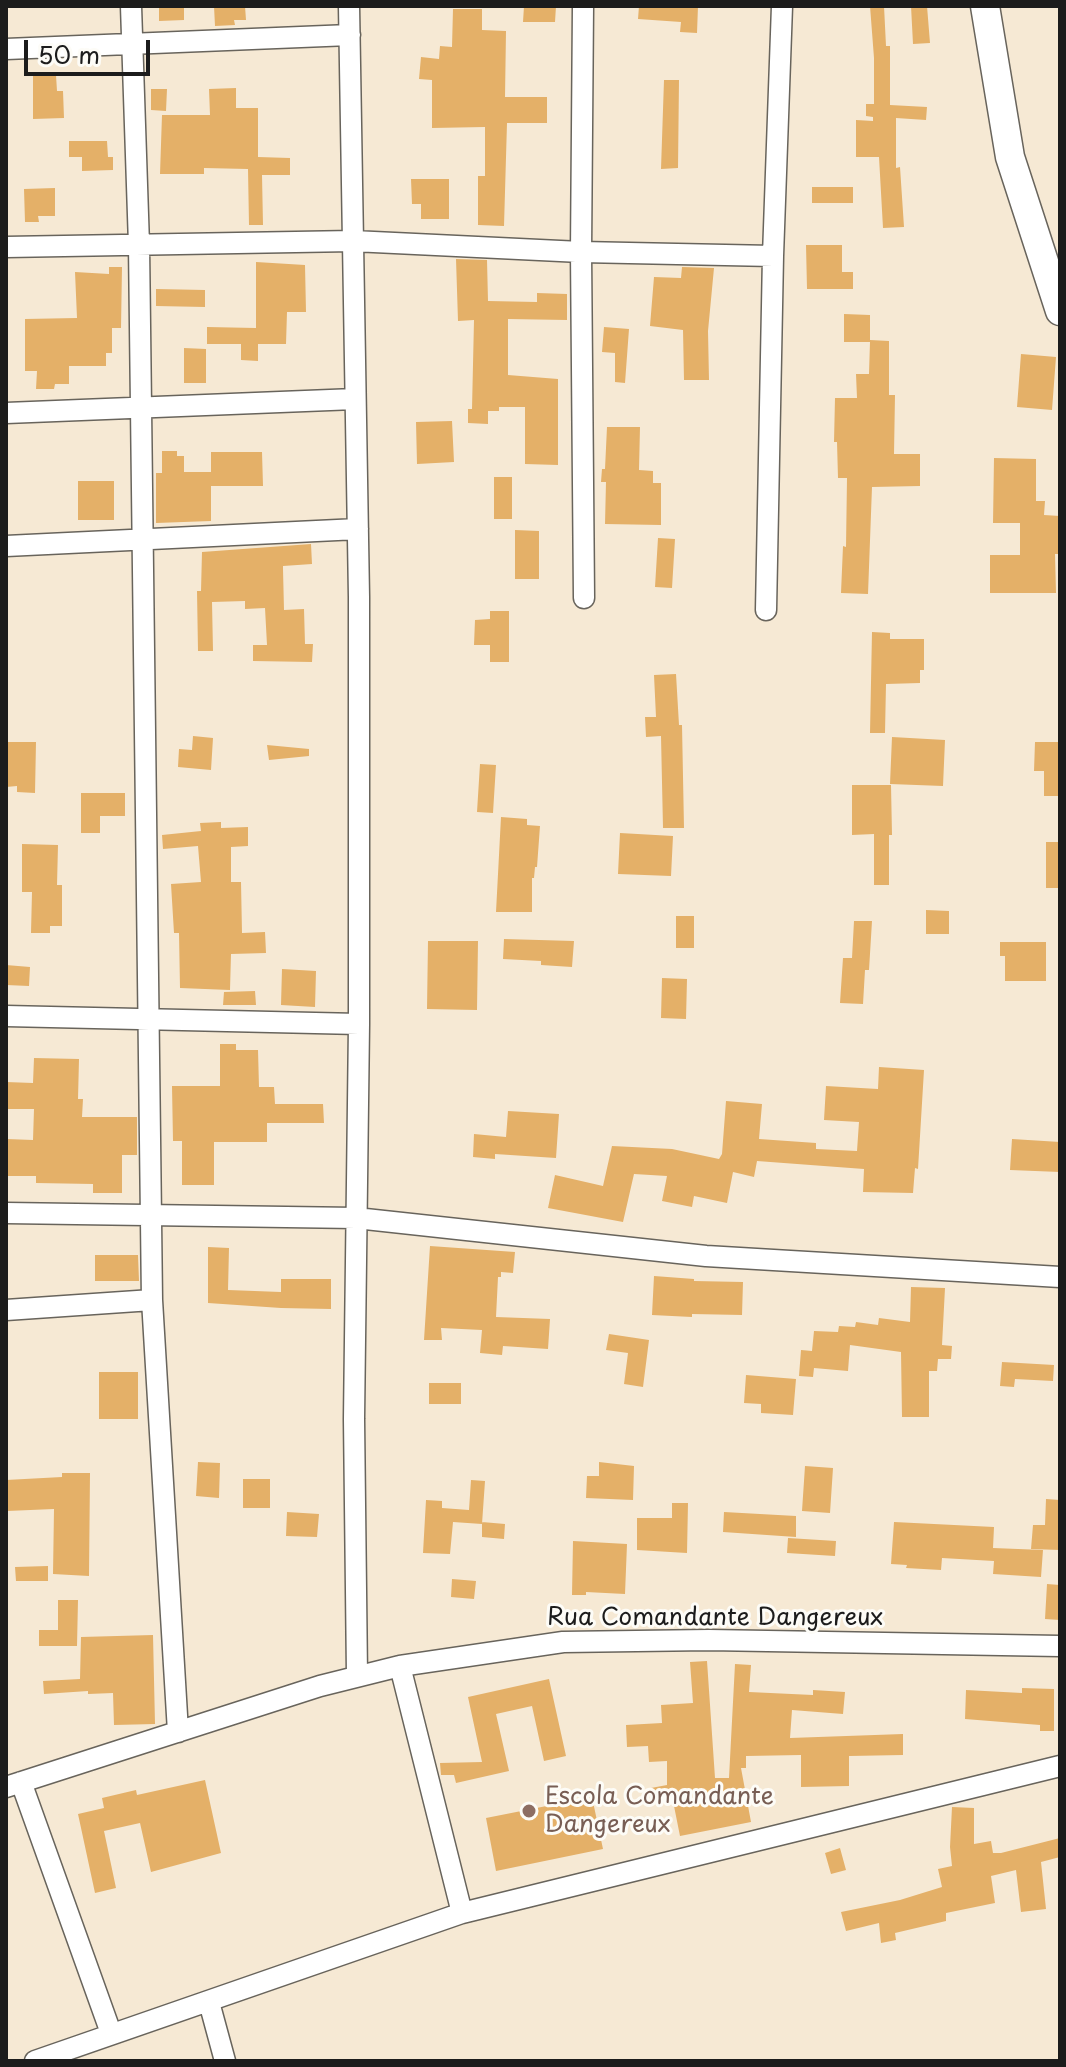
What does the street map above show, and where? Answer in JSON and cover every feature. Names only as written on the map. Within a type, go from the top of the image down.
[{"type":"main road","points":[[985,6],[1010,157],[1060,311]]},
{"type":"street","points":[[131,6],[139,245],[152,1300],[178,1732]]},
{"type":"street","points":[[349,6],[358,529],[359,1024],[354,1419],[357,1676]]},
{"type":"street","points":[[583,6],[581,252],[584,598]]},
{"type":"street","points":[[766,610],[782,6]]},
{"type":"street","points":[[6,49],[350,35]]},
{"type":"street","points":[[6,247],[353,241],[581,252],[773,256]]},
{"type":"street","points":[[6,413],[355,399]]},
{"type":"street","points":[[6,546],[358,529]]},
{"type":"street","points":[[6,1016],[359,1024]]},
{"type":"street","points":[[6,1213],[356,1218],[706,1256],[1060,1277]]},
{"type":"street","points":[[6,1310],[152,1300]]},
{"type":"street","name":"Rua Comandante Dangereux","points":[[14,1784],[357,1676],[400,1666],[563,1642],[709,1640],[1060,1646]]},
{"type":"street","points":[[400,1666],[462,1913]]},
{"type":"street","points":[[35,2061],[462,1913],[1060,1766]]},
{"type":"street","points":[[14,1784],[111,2033]]},
{"type":"street","points":[[209,2002],[225,2061]]},
{"type":"building","points":[[159,6],[184,6],[184,20],[159,21]]},
{"type":"building","points":[[214,6],[245,6],[246,20],[234,20],[235,25],[215,26]]},
{"type":"building","points":[[524,6],[556,6],[555,22],[523,22]]},
{"type":"building","points":[[639,6],[698,6],[697,33],[680,32],[681,22],[638,19]]},
{"type":"building","points":[[870,6],[884,6],[886,46],[890,46],[890,105],[927,107],[926,120],[896,118],[896,168],[900,167],[904,227],[883,228],[879,157],[856,157],[856,120],[873,121],[873,117],[866,116],[866,104],[874,104]]},
{"type":"building","points":[[911,6],[927,6],[930,43],[913,44]]},
{"type":"building","points":[[453,9],[482,9],[482,30],[506,31],[505,97],[547,97],[547,123],[507,123],[504,226],[478,225],[478,176],[485,176],[485,127],[432,128],[432,80],[419,79],[421,57],[439,59],[440,46],[452,47]]},
{"type":"building","points":[[56,75],[57,91],[63,91],[64,118],[33,119],[33,76]]},
{"type":"building","points":[[664,80],[679,80],[678,168],[661,169]]},
{"type":"building","points":[[236,88],[236,108],[258,108],[258,157],[290,158],[290,175],[262,175],[263,225],[249,225],[248,169],[204,168],[204,174],[160,174],[162,115],[210,115],[209,89]]},
{"type":"building","points":[[151,89],[167,89],[166,111],[151,110]]},
{"type":"building","points":[[69,141],[107,141],[108,157],[113,157],[113,170],[82,171],[82,157],[69,157]]},
{"type":"building","points":[[411,179],[449,179],[449,219],[421,219],[421,204],[412,204]]},
{"type":"building","points":[[812,187],[853,187],[853,203],[812,203]]},
{"type":"building","points":[[55,188],[55,216],[38,216],[39,222],[25,222],[24,189]]},
{"type":"building","points":[[806,245],[842,245],[842,272],[853,272],[853,289],[807,289]]},
{"type":"building","points":[[456,259],[487,260],[488,301],[537,302],[537,293],[567,294],[567,320],[508,319],[508,375],[558,379],[558,465],[525,464],[525,407],[499,407],[499,411],[488,411],[488,424],[468,423],[468,409],[472,409],[474,320],[458,321]]},
{"type":"building","points":[[256,262],[305,265],[306,312],[287,312],[286,344],[258,344],[258,361],[241,360],[241,344],[207,344],[207,327],[256,328]]},
{"type":"building","points":[[109,267],[122,267],[121,328],[112,328],[112,353],[106,353],[106,366],[69,366],[69,384],[55,384],[54,389],[36,389],[37,371],[25,371],[25,319],[77,318],[75,272],[109,274]]},
{"type":"building","points":[[682,267],[714,268],[708,331],[709,380],[684,380],[683,330],[650,326],[654,277],[681,278]]},
{"type":"building","points":[[156,289],[205,290],[205,307],[156,306]]},
{"type":"building","points":[[844,314],[870,315],[870,340],[889,341],[889,395],[895,395],[894,454],[920,454],[920,486],[872,487],[868,594],[841,593],[843,546],[846,547],[847,478],[838,478],[837,442],[834,442],[835,398],[857,398],[856,374],[869,374],[870,342],[844,342]]},
{"type":"building","points":[[604,327],[629,329],[625,383],[615,382],[615,353],[602,352]]},
{"type":"building","points":[[184,348],[206,349],[206,383],[184,383]]},
{"type":"building","points":[[1021,354],[1056,357],[1052,410],[1017,407]]},
{"type":"building","points":[[452,421],[454,462],[417,464],[416,422]]},
{"type":"building","points":[[607,427],[640,427],[639,470],[653,471],[653,483],[661,483],[661,525],[605,524],[606,482],[601,482],[602,469],[605,469]]},
{"type":"building","points":[[162,451],[177,451],[177,456],[184,456],[184,472],[211,472],[211,452],[262,452],[263,486],[211,486],[211,521],[156,523],[156,473],[162,473]]},
{"type":"building","points":[[994,458],[1036,459],[1036,501],[1045,501],[1044,515],[1060,516],[1060,554],[1055,554],[1056,593],[990,593],[990,555],[1020,555],[1020,523],[993,523]]},
{"type":"building","points":[[494,477],[512,477],[512,519],[494,519]]},
{"type":"building","points":[[78,481],[114,481],[114,520],[78,520]]},
{"type":"building","points":[[515,530],[539,531],[539,579],[515,579]]},
{"type":"building","points":[[658,538],[675,539],[672,588],[655,587]]},
{"type":"building","points":[[311,544],[312,564],[283,566],[283,569],[284,610],[304,609],[305,644],[313,644],[312,662],[253,661],[253,645],[267,645],[265,608],[245,609],[245,601],[212,602],[213,651],[198,651],[197,591],[201,591],[202,552]]},
{"type":"building","points":[[490,611],[509,611],[509,662],[490,662],[490,645],[474,645],[475,620],[490,619]]},
{"type":"building","points":[[872,632],[890,633],[890,639],[924,639],[924,670],[920,670],[920,683],[886,684],[885,733],[870,733]]},
{"type":"building","points":[[676,674],[679,725],[682,725],[684,828],[663,828],[661,736],[646,737],[645,717],[656,717],[654,675]]},
{"type":"building","points":[[193,736],[213,738],[211,770],[178,767],[179,749],[192,750]]},
{"type":"building","points":[[892,737],[945,740],[943,786],[890,784]]},
{"type":"building","points":[[6,742],[36,742],[35,793],[17,792],[17,786],[6,787]]},
{"type":"building","points":[[1035,742],[1060,742],[1060,796],[1044,796],[1044,771],[1034,771]]},
{"type":"building","points":[[267,745],[309,749],[309,756],[269,760]]},
{"type":"building","points":[[480,764],[496,765],[493,813],[477,812]]},
{"type":"building","points":[[852,785],[891,785],[889,885],[874,885],[874,834],[852,835]]},
{"type":"building","points":[[81,793],[125,793],[125,816],[100,816],[100,833],[81,833]]},
{"type":"building","points":[[501,817],[527,819],[527,825],[540,826],[537,867],[532,878],[532,912],[496,912]]},
{"type":"building","points":[[221,822],[221,828],[248,827],[248,846],[231,847],[231,882],[241,882],[242,933],[265,932],[266,953],[231,954],[230,990],[180,988],[179,933],[174,933],[171,884],[201,882],[198,846],[163,849],[162,835],[201,831],[200,823]]},
{"type":"building","points":[[620,833],[673,836],[671,876],[618,874]]},
{"type":"building","points":[[1046,842],[1060,842],[1060,888],[1046,888]]},
{"type":"building","points":[[22,844],[58,845],[57,885],[62,885],[62,926],[50,926],[50,933],[31,933],[32,892],[22,892]]},
{"type":"building","points":[[926,910],[949,911],[949,934],[926,934]]},
{"type":"building","points":[[676,916],[694,916],[694,948],[676,948]]},
{"type":"building","points":[[854,921],[872,921],[863,1004],[840,1003],[843,958],[852,958]]},
{"type":"building","points":[[504,939],[574,941],[572,967],[503,959]]},
{"type":"building","points":[[428,941],[478,941],[477,1010],[427,1009]]},
{"type":"building","points":[[1000,942],[1046,942],[1046,981],[1005,981],[1005,956],[1000,956]]},
{"type":"building","points":[[6,965],[30,967],[29,986],[6,985]]},
{"type":"building","points":[[282,969],[316,971],[315,1007],[281,1005]]},
{"type":"building","points":[[662,978],[687,979],[686,1019],[661,1018]]},
{"type":"building","points":[[255,991],[256,1005],[223,1005],[224,992]]},
{"type":"building","points":[[220,1044],[236,1044],[236,1050],[258,1050],[259,1087],[274,1087],[275,1104],[323,1104],[324,1123],[267,1123],[267,1142],[214,1142],[214,1185],[182,1185],[182,1141],[173,1141],[172,1086],[220,1086]]},
{"type":"building","points":[[34,1058],[79,1059],[78,1099],[83,1099],[82,1117],[137,1117],[137,1155],[122,1155],[122,1193],[93,1193],[93,1184],[36,1183],[36,1176],[6,1176],[6,1139],[33,1140],[34,1109],[6,1109],[6,1082],[33,1083]]},
{"type":"building","points":[[879,1067],[924,1070],[918,1169],[915,1168],[913,1193],[863,1192],[864,1169],[757,1161],[754,1177],[733,1172],[727,1203],[694,1196],[692,1207],[662,1201],[667,1176],[634,1174],[623,1222],[548,1208],[555,1175],[603,1186],[612,1146],[672,1149],[719,1159],[726,1101],[762,1104],[759,1139],[816,1143],[816,1149],[857,1151],[859,1122],[824,1120],[826,1086],[878,1089]]},
{"type":"building","points":[[508,1111],[559,1114],[556,1158],[495,1154],[495,1159],[473,1157],[474,1134],[506,1137]]},
{"type":"building","points":[[1012,1139],[1060,1142],[1060,1172],[1010,1170]]},
{"type":"building","points":[[430,1246],[515,1252],[513,1273],[501,1272],[501,1277],[498,1277],[496,1317],[550,1319],[548,1349],[503,1346],[502,1355],[480,1353],[482,1330],[441,1328],[442,1340],[424,1340]]},
{"type":"building","points":[[208,1247],[229,1248],[228,1290],[281,1292],[281,1279],[331,1279],[331,1309],[208,1303]]},
{"type":"building","points":[[95,1255],[138,1255],[139,1281],[95,1281]]},
{"type":"building","points":[[654,1276],[743,1282],[742,1315],[652,1315]]},
{"type":"building","points":[[911,1287],[945,1288],[942,1345],[952,1346],[951,1359],[938,1359],[937,1371],[929,1371],[929,1417],[902,1417],[901,1352],[850,1345],[848,1371],[814,1368],[813,1377],[799,1376],[801,1350],[812,1351],[814,1331],[838,1332],[839,1326],[855,1327],[856,1322],[878,1325],[879,1318],[910,1322]]},
{"type":"building","points":[[609,1334],[649,1340],[643,1387],[624,1384],[628,1353],[606,1350]]},
{"type":"building","points":[[1002,1362],[1054,1365],[1053,1381],[1015,1379],[1014,1387],[1000,1386]]},
{"type":"building","points":[[99,1372],[138,1372],[138,1419],[99,1419]]},
{"type":"building","points":[[746,1375],[796,1379],[793,1415],[761,1413],[761,1404],[744,1403]]},
{"type":"building","points":[[429,1383],[461,1383],[461,1404],[429,1404]]},
{"type":"building","points":[[198,1462],[220,1463],[219,1498],[196,1496]]},
{"type":"building","points":[[599,1462],[634,1466],[633,1500],[586,1498],[587,1476],[599,1476]]},
{"type":"building","points":[[805,1466],[833,1468],[830,1513],[802,1511]]},
{"type":"building","points":[[62,1473],[90,1473],[89,1576],[53,1574],[54,1509],[7,1511],[6,1480],[62,1477]]},
{"type":"building","points":[[243,1479],[270,1479],[270,1508],[243,1508]]},
{"type":"building","points":[[471,1480],[485,1481],[482,1524],[453,1522],[450,1554],[423,1553],[426,1500],[442,1501],[442,1508],[469,1510]]},
{"type":"building","points":[[1046,1499],[1060,1500],[1060,1550],[1031,1549],[1033,1525],[1045,1525]]},
{"type":"building","points":[[672,1503],[688,1503],[687,1553],[637,1550],[637,1518],[672,1518]]},
{"type":"building","points":[[287,1512],[319,1514],[317,1537],[286,1536]]},
{"type":"building","points":[[724,1512],[796,1516],[796,1537],[723,1532]]},
{"type":"building","points":[[482,1522],[505,1524],[504,1539],[482,1537]]},
{"type":"building","points":[[894,1522],[994,1527],[993,1548],[1043,1550],[1041,1577],[993,1574],[994,1561],[942,1558],[941,1570],[891,1564]]},
{"type":"building","points":[[788,1538],[836,1541],[835,1556],[787,1553]]},
{"type":"building","points":[[573,1541],[627,1544],[625,1594],[586,1592],[586,1595],[572,1595]]},
{"type":"building","points":[[48,1566],[48,1581],[16,1581],[15,1567]]},
{"type":"building","points":[[452,1579],[476,1581],[474,1599],[451,1597]]},
{"type":"building","points":[[1047,1584],[1060,1585],[1060,1620],[1045,1619]]},
{"type":"building","points":[[58,1600],[78,1600],[77,1646],[39,1646],[39,1630],[58,1630]]},
{"type":"building","points":[[153,1635],[155,1724],[114,1725],[113,1693],[44,1694],[43,1681],[80,1679],[81,1637]]},
{"type":"building","points":[[707,1661],[715,1778],[729,1778],[735,1664],[751,1665],[749,1692],[813,1695],[813,1690],[845,1692],[843,1714],[792,1710],[790,1738],[903,1734],[903,1755],[849,1756],[849,1786],[801,1787],[801,1755],[746,1756],[746,1768],[741,1768],[751,1822],[680,1836],[673,1801],[653,1804],[651,1788],[667,1785],[667,1761],[649,1762],[648,1746],[627,1747],[626,1725],[662,1723],[661,1705],[693,1703],[690,1662]]},
{"type":"building","points":[[549,1679],[566,1756],[544,1761],[532,1706],[496,1714],[509,1771],[456,1783],[454,1775],[441,1775],[440,1763],[482,1762],[468,1697]]},
{"type":"building","points":[[1022,1688],[1054,1689],[1054,1731],[1040,1731],[1040,1725],[965,1719],[966,1690],[1022,1693]]},
{"type":"building","points":[[205,1780],[221,1853],[151,1872],[140,1823],[104,1831],[116,1888],[95,1893],[78,1814],[104,1808],[102,1798],[136,1790],[137,1795]]},
{"type":"building","points":[[592,1797],[603,1849],[496,1871],[486,1818]]},
{"type":"building","points":[[952,1807],[974,1808],[974,1844],[991,1841],[993,1853],[1060,1838],[1060,1857],[1041,1862],[1046,1909],[1021,1912],[1016,1870],[991,1876],[995,1903],[946,1913],[946,1921],[895,1933],[896,1940],[881,1943],[879,1923],[846,1931],[841,1912],[900,1900],[942,1887],[938,1869],[952,1866]]},
{"type":"building","points":[[840,1848],[846,1870],[831,1874],[825,1853]]},
{"type":"place","name":"Escola Comandante Dangereux","points":[[529,1811]]}]
